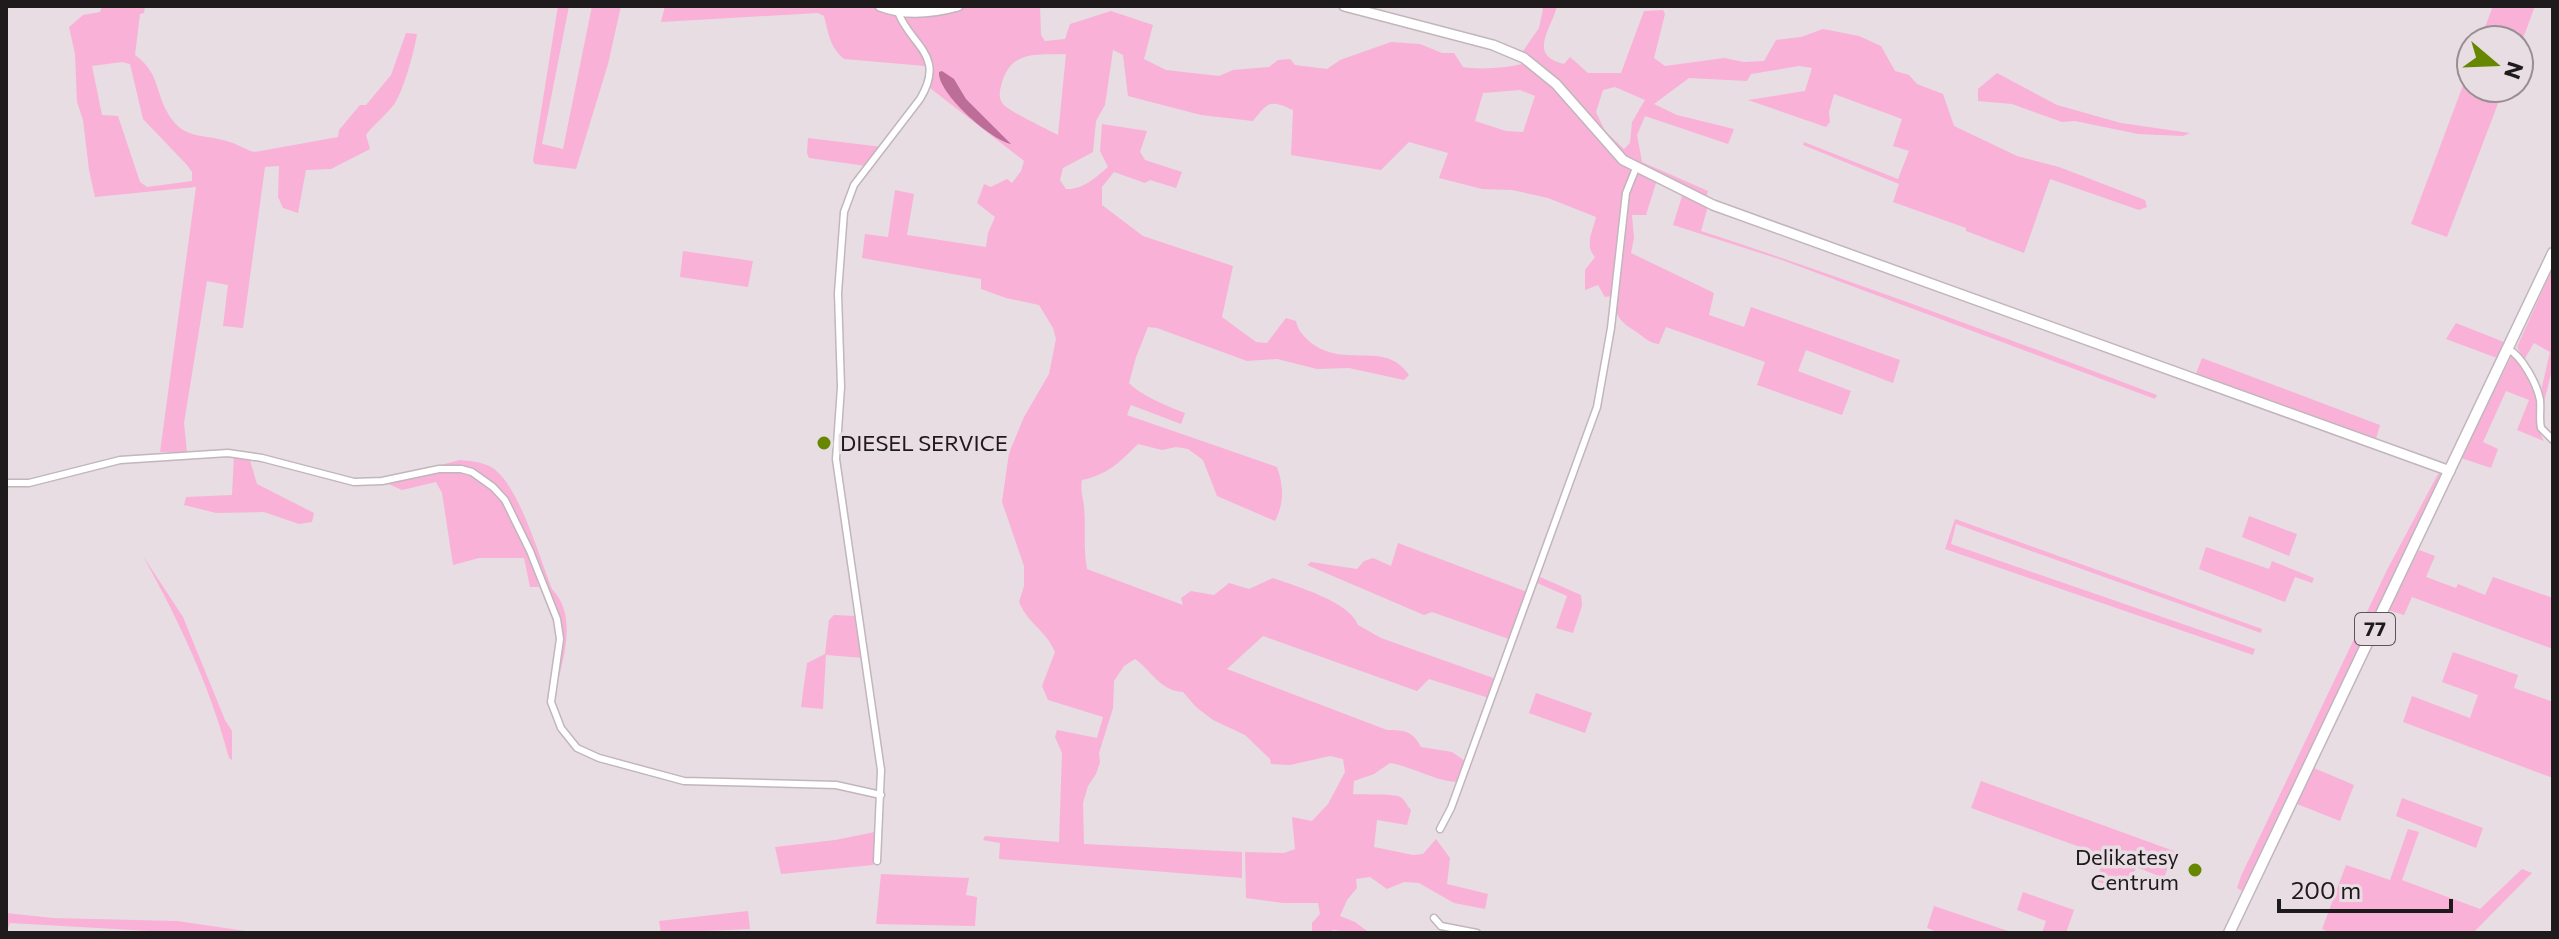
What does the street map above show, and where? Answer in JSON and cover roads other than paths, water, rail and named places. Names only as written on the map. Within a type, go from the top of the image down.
[{"type":"main road","name":"77","points":[[2229,933],[2553,253]]},
{"type":"street","points":[[880,6],[898,12],[932,12],[958,6]]},
{"type":"street","points":[[1344,6],[1493,45],[1524,58],[1556,84],[1611,149],[1636,168],[1730,211],[2450,471]]},
{"type":"street","points":[[877,861],[881,795],[872,699],[836,459],[841,387],[838,293],[847,199],[927,85],[927,54],[898,12]]},
{"type":"street","points":[[1440,829],[1451,808],[1597,407],[1611,328],[1626,193],[1636,168]]},
{"type":"street","points":[[2508,349],[2516,354],[2536,389],[2540,401],[2541,428],[2553,440]]},
{"type":"street","points":[[6,483],[29,483],[120,460],[228,453],[262,458],[354,482],[382,481],[439,469],[472,472],[505,500],[530,551],[557,619],[560,639],[551,702],[561,728],[577,748],[599,758],[684,781],[836,785],[881,795]]},
{"type":"street","points":[[1434,918],[1441,926],[1477,933]]},
{"type":"place","name":"DIESEL SERVICE","points":[[824,443]]},
{"type":"place","name":"Delikatesy Centrum","points":[[2195,870]]}]
